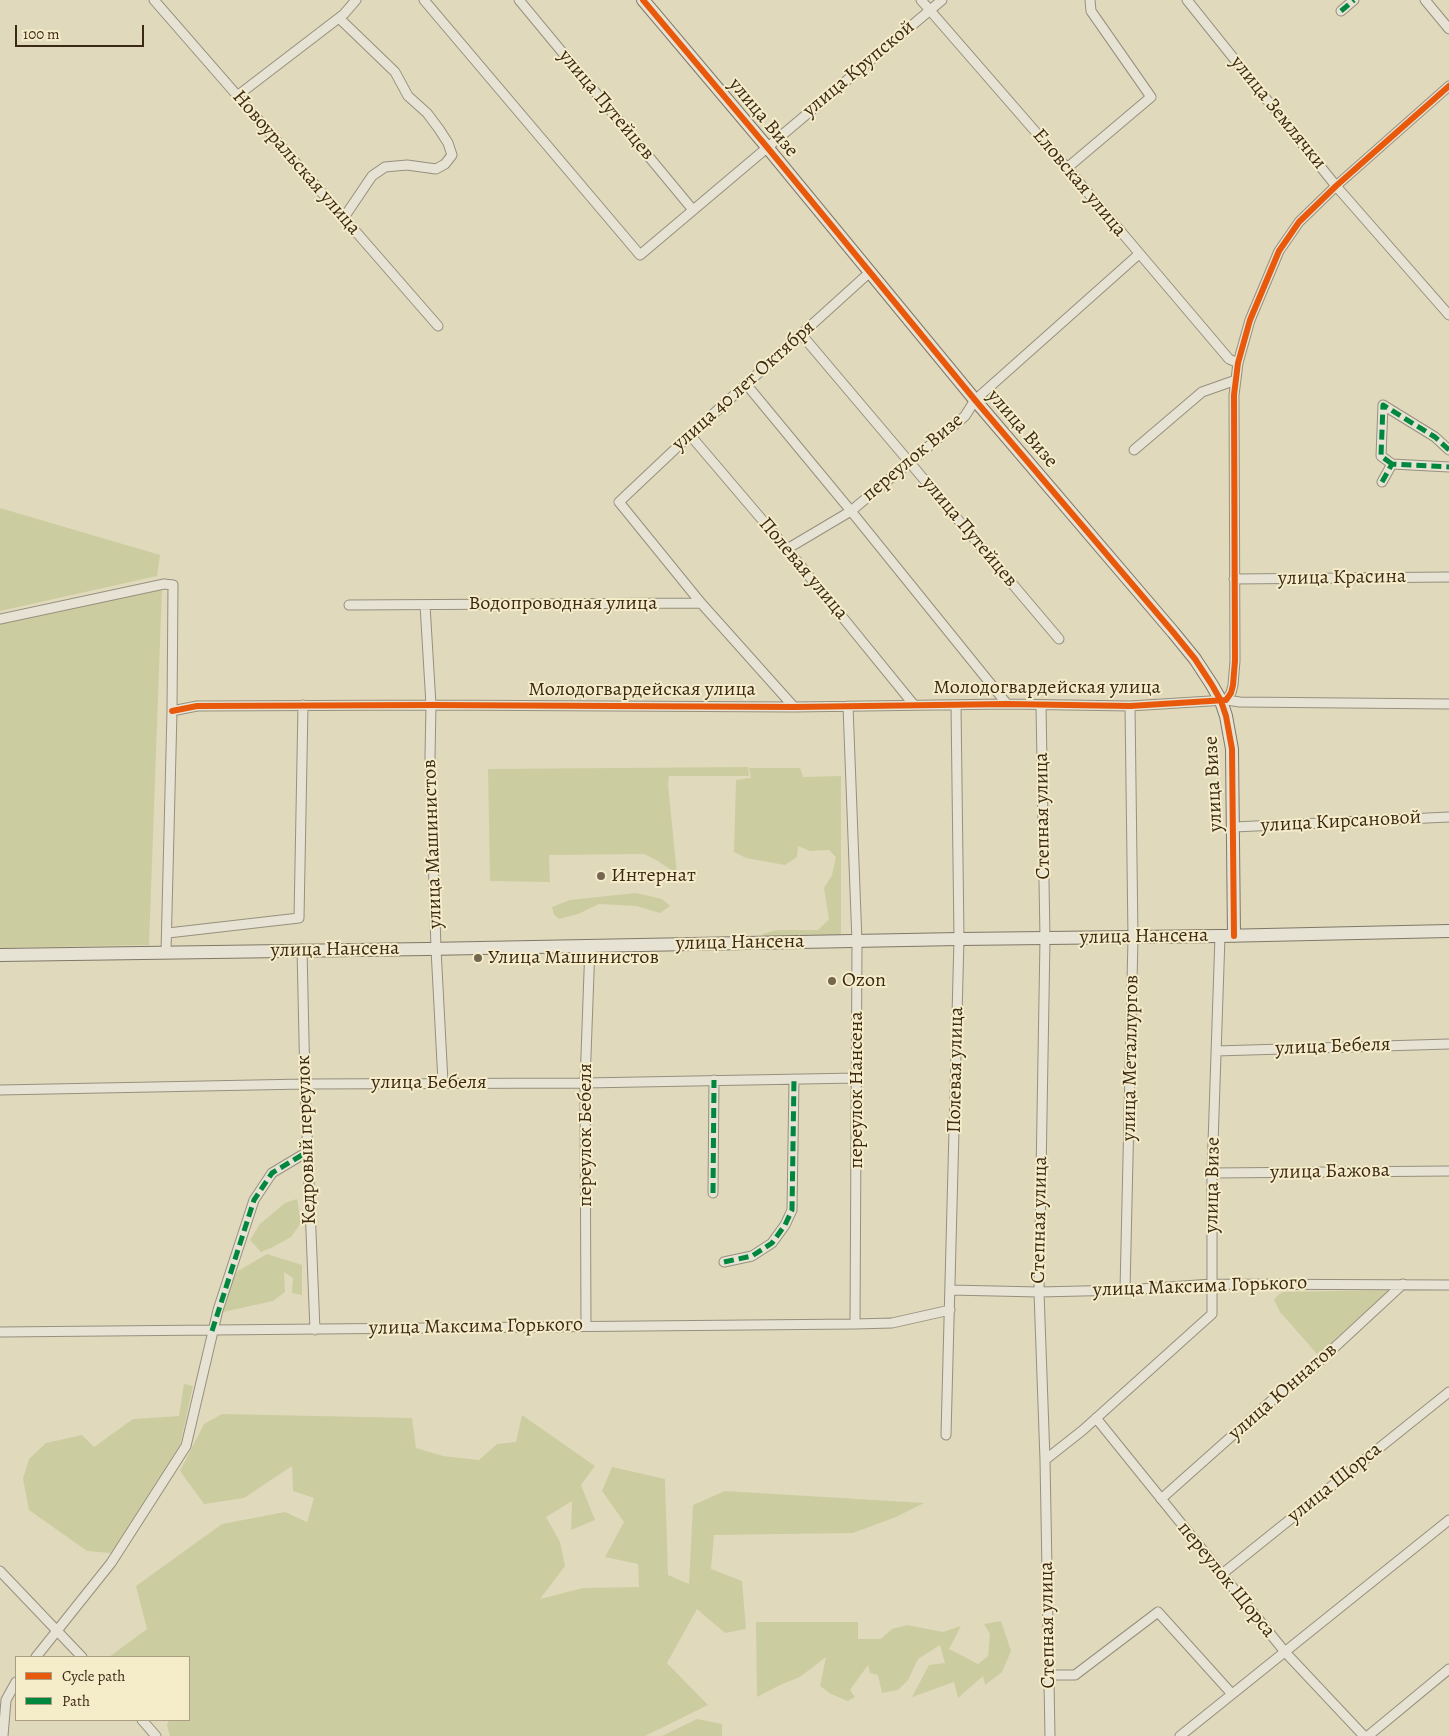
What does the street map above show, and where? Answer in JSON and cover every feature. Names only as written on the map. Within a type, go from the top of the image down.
[{"type":"main road","name":"улица Визе","points":[[643,0],[976,400],[1173,632],[1195,659],[1224,701],[1232,749],[1234,936]]},
{"type":"main road","name":"улица Нансена","points":[[0,954],[1133,938],[1449,931]]},
{"type":"street","name":"Новоуральская улица","points":[[154,0],[438,326]]},
{"type":"street","points":[[237,96],[339,18],[356,0]]},
{"type":"street","name":"улица Крупской","points":[[424,0],[640,255],[942,0]]},
{"type":"street","name":"улица Путейцев","points":[[519,0],[693,210]]},
{"type":"street","name":"Еловская улица","points":[[921,0],[1229,359],[1238,362]]},
{"type":"street","points":[[1067,168],[1151,97],[1090,11],[1090,0]]},
{"type":"street","name":"улица Землячки","points":[[1187,0],[1336,186],[1449,315]]},
{"type":"street","points":[[1340,11],[1354,0]]},
{"type":"street","points":[[1425,0],[1449,29]]},
{"type":"street","points":[[339,18],[395,72],[408,96],[427,113],[439,128],[448,143],[452,155],[445,164],[436,169],[406,165],[385,167],[372,176],[347,213],[342,216]]},
{"type":"street","points":[[1224,701],[1231,693],[1233,685],[1234,661],[1234,395],[1238,362],[1250,320],[1279,251],[1299,222],[1336,186],[1449,86]]},
{"type":"street","name":"переулок Визе","points":[[788,549],[851,511],[965,416],[976,400],[1138,254]]},
{"type":"street","name":"улица 40 лет Октября","points":[[701,603],[619,502],[870,272]]},
{"type":"street","name":"улица Путейцев","points":[[801,334],[1059,639]]},
{"type":"street","points":[[1134,450],[1202,392],[1236,380]]},
{"type":"street","points":[[746,384],[1006,704]]},
{"type":"street","points":[[1449,450],[1435,437],[1383,405],[1381,456],[1392,464],[1449,467]]},
{"type":"street","name":"Полевая улица","points":[[690,435],[788,549],[914,705]]},
{"type":"street","points":[[1382,482],[1392,464]]},
{"type":"street","name":"улица Красина","points":[[1234,579],[1449,576]]},
{"type":"street","points":[[0,619],[164,584],[173,585],[168,933],[166,952]]},
{"type":"street","points":[[701,603],[794,707]]},
{"type":"street","name":"Водопроводная улица","points":[[349,605],[701,603]]},
{"type":"street","name":"улица Машинистов","points":[[425,605],[431,704],[430,756],[436,948],[443,1082]]},
{"type":"street","name":"Молодогвардейская улица","points":[[172,711],[197,706],[431,704],[794,707],[1006,704],[1130,706],[1224,701],[1449,704]]},
{"type":"street","points":[[168,933],[299,918],[303,705]]},
{"type":"street","name":"Полевая улица","points":[[946,1435],[959,939],[956,705]]},
{"type":"street","name":"Степная улица","points":[[1040,705],[1045,939],[1039,1292],[1045,1460],[1050,1736]]},
{"type":"street","name":"переулок Нансена","points":[[848,706],[856,942],[855,1324]]},
{"type":"street","name":"улица Металлургов","points":[[1125,1290],[1133,938],[1130,706]]},
{"type":"street","name":"улица Кирсановой","points":[[1234,827],[1449,817]]},
{"type":"street","name":"улица Визе","points":[[1045,1460],[1096,1418],[1212,1314],[1212,1173],[1220,936]]},
{"type":"street","name":"переулок Бебеля","points":[[586,1326],[585,1083],[590,945]]},
{"type":"street","name":"Кедровый переулок","points":[[302,950],[305,1084],[315,1330]]},
{"type":"street","name":"улица Бебеля","points":[[1216,1051],[1449,1044]]},
{"type":"street","name":"улица Бебеля","points":[[0,1090],[443,1082],[585,1083],[857,1078]]},
{"type":"street","points":[[724,1262],[752,1256],[772,1244],[785,1225],[792,1210],[794,1079]]},
{"type":"street","points":[[713,1193],[714,1080]]},
{"type":"street","points":[[37,1656],[58,1632],[111,1563],[186,1446],[212,1331],[254,1200],[272,1173],[308,1152]]},
{"type":"street","name":"улица Бажова","points":[[1212,1173],[1449,1170]]},
{"type":"street","name":"улица Максима Горького","points":[[950,1290],[1039,1292],[1125,1290],[1212,1284],[1449,1285]]},
{"type":"street","name":"улица Юннатов","points":[[1161,1499],[1270,1402],[1322,1359],[1403,1284]]},
{"type":"street","name":"улица Максима Горького","points":[[0,1332],[855,1324],[892,1322],[950,1310]]},
{"type":"street","name":"улица Щорса","points":[[1222,1574],[1449,1392]]},
{"type":"street","name":"переулок Щорса","points":[[1096,1418],[1285,1652],[1364,1736]]},
{"type":"street","points":[[1180,1736],[1449,1520]]},
{"type":"street","points":[[0,1570],[81,1656]]},
{"type":"street","points":[[1048,1676],[1075,1675],[1158,1612],[1232,1694]]},
{"type":"street","points":[[1368,1736],[1449,1669]]},
{"type":"street","points":[[3,1736],[6,1700],[15,1684]]},
{"type":"street","points":[[143,1721],[156,1736]]},
{"type":"green space","points":[[0,508],[160,555],[157,576],[0,611]]},
{"type":"green space","points":[[162,587],[149,945],[0,948],[0,623]]},
{"type":"green space","points":[[748,767],[749,776],[669,776],[668,785],[677,874],[644,854],[549,855],[550,882],[490,881],[488,769]]},
{"type":"green space","points":[[749,768],[800,768],[803,777],[841,776],[841,939],[760,939],[763,934],[776,930],[818,930],[829,919],[824,888],[832,875],[836,857],[829,850],[810,851],[798,846],[797,857],[785,865],[746,858],[734,852],[736,780],[751,778]]},
{"type":"green space","points":[[636,893],[662,899],[670,906],[660,913],[636,906],[599,904],[578,914],[559,919],[554,915],[552,907],[570,900]]},
{"type":"green space","points":[[297,1199],[301,1223],[291,1237],[261,1252],[250,1240],[260,1224],[285,1203]]},
{"type":"green space","points":[[267,1254],[302,1265],[302,1295],[292,1293],[293,1278],[284,1272],[285,1292],[273,1301],[223,1312],[231,1281],[238,1271]]},
{"type":"green space","points":[[1389,1290],[1318,1355],[1280,1312],[1274,1300],[1283,1292]]},
{"type":"green space","points":[[184,1384],[193,1386],[180,1445],[111,1553],[87,1551],[29,1510],[23,1479],[29,1459],[46,1443],[82,1435],[94,1447],[133,1419],[179,1416]]},
{"type":"green space","points":[[222,1414],[412,1418],[416,1448],[443,1456],[479,1460],[497,1444],[516,1442],[522,1415],[595,1466],[581,1485],[595,1520],[571,1530],[572,1501],[546,1517],[560,1542],[565,1566],[540,1599],[583,1588],[639,1587],[638,1564],[605,1557],[624,1522],[602,1491],[612,1467],[665,1479],[668,1575],[689,1584],[693,1505],[725,1491],[924,1503],[896,1517],[853,1533],[714,1535],[711,1569],[742,1581],[746,1629],[725,1633],[697,1609],[667,1663],[708,1705],[645,1736],[170,1736],[167,1725],[169,1721],[190,1721],[190,1656],[110,1656],[147,1629],[136,1586],[222,1524],[285,1512],[307,1522],[314,1498],[293,1491],[292,1466],[244,1498],[204,1504],[180,1471],[204,1424]]},
{"type":"green space","points":[[1001,1621],[1011,1651],[1002,1672],[985,1685],[983,1676],[958,1698],[954,1682],[912,1697],[929,1665],[945,1663],[940,1645],[918,1659],[908,1680],[898,1690],[882,1693],[878,1675],[870,1673],[868,1665],[850,1690],[855,1697],[848,1701],[831,1694],[820,1686],[826,1657],[800,1677],[757,1697],[756,1622],[858,1622],[858,1639],[881,1639],[892,1629],[907,1625],[943,1632],[961,1626],[949,1649],[978,1664],[988,1656],[990,1634],[984,1624]]},
{"type":"green space","points":[[697,1719],[722,1724],[722,1736],[662,1736]]},
{"type":"marked path","points":[[1341,11],[1354,0]]},
{"type":"marked path","points":[[1392,464],[1381,456],[1383,405],[1435,437],[1449,450]]},
{"type":"marked path","points":[[1382,482],[1392,464],[1449,467]]},
{"type":"marked path","points":[[724,1262],[752,1256],[772,1243],[785,1225],[792,1210],[794,1079]]},
{"type":"marked path","points":[[713,1193],[714,1080]]},
{"type":"marked path","points":[[212,1331],[254,1200],[272,1173],[307,1152]]},
{"type":"cycle path","points":[[643,0],[767,147],[975,400],[1173,632],[1195,659],[1212,685],[1221,701],[1226,716],[1232,749],[1234,936]]},
{"type":"cycle path","points":[[172,711],[197,706],[794,707],[1007,704],[1130,706],[1226,700],[1231,693],[1233,685],[1235,661],[1234,395],[1238,363],[1250,320],[1279,251],[1299,222],[1336,186],[1449,86]]},
{"type":"place","name":"Интернат","points":[[601,876]]},
{"type":"place","name":"Улица Машинистов","points":[[478,958]]},
{"type":"place","name":"Ozon","points":[[832,981]]}]
